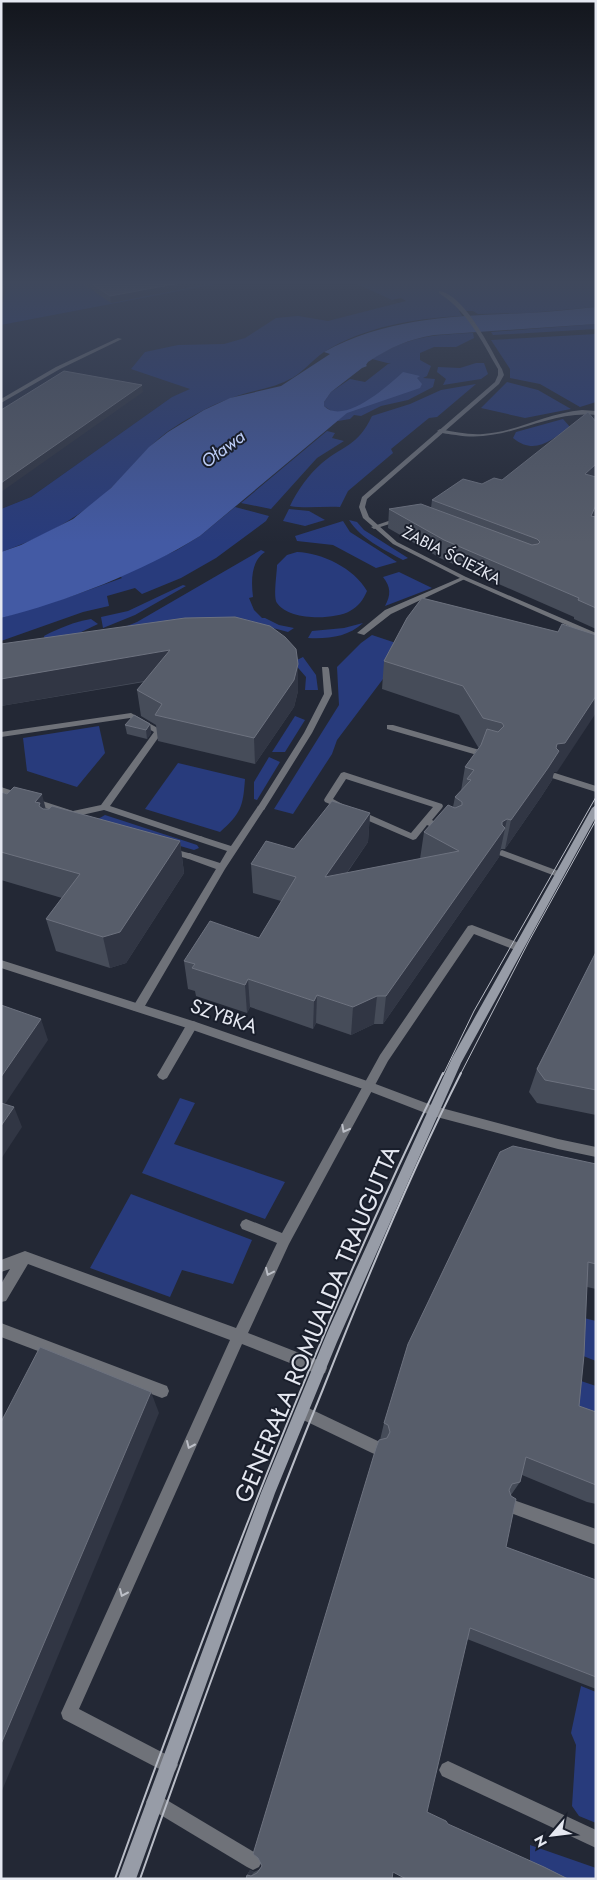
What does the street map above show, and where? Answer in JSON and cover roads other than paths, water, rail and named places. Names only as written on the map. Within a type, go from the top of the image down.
[{"type":"main road","name":"GENERAŁA ROMUALDA TRAUGUTTA","points":[[127,1879],[268,1494],[320,1368],[456,1061],[596,808]]},
{"type":"street","points":[[1,401],[59,368]]},
{"type":"street","name":"ŻABIA ŚCIEŻKA","points":[[499,368],[499,380],[364,498],[362,508],[366,518],[374,527],[395,544],[464,578],[596,636]]},
{"type":"street","points":[[440,430],[474,436],[491,435],[567,412],[596,413]]},
{"type":"street","points":[[374,527],[404,518]]},
{"type":"street","points":[[361,633],[388,612],[464,578]]},
{"type":"street","points":[[138,1008],[222,867],[308,733],[328,694],[325,669]]},
{"type":"street","points":[[1,735],[131,715],[159,731],[104,807],[70,818]]},
{"type":"street","points":[[390,727],[493,756]]},
{"type":"street","points":[[344,775],[439,806],[426,821],[413,837],[328,800],[344,775]]},
{"type":"street","points":[[555,776],[596,790]]},
{"type":"street","points":[[1,790],[84,822]]},
{"type":"street","points":[[104,807],[233,850]]},
{"type":"street","points":[[426,821],[451,832]]},
{"type":"street","points":[[162,849],[222,867]]},
{"type":"street","points":[[502,853],[558,874]]},
{"type":"street","points":[[169,1765],[69,1712],[239,1336],[285,1240],[384,1058],[472,929],[518,947]]},
{"type":"street","name":"SZYBKA","points":[[1,964],[192,1025],[433,1110],[558,1144],[596,1152]]},
{"type":"street","points":[[163,1075],[192,1025]]},
{"type":"street","points":[[246,1226],[285,1240]]},
{"type":"street","points":[[1,1266],[25,1257],[320,1368]]},
{"type":"street","points":[[1,1296],[25,1257]]},
{"type":"street","points":[[1,1330],[162,1391]]},
{"type":"street","points":[[302,1412],[377,1448]]},
{"type":"street","points":[[508,1505],[596,1537]]},
{"type":"street","points":[[448,1770],[596,1839]]},
{"type":"street","points":[[155,1802],[253,1861]]},
{"type":"water","name":"Oława","points":[[309,368],[363,368],[331,392],[324,402],[324,406],[333,411],[343,411],[377,394],[403,372],[420,376],[417,378],[422,384],[420,388],[347,413],[200,536],[178,549],[104,584],[1,618],[1,552],[21,545],[73,519],[111,488],[149,447],[168,432],[204,410],[230,398],[281,386]]},
{"type":"tram line","points":[[443,1075],[474,1011],[596,797]]},
{"type":"tram line","points":[[460,1074],[529,941],[596,820]]},
{"type":"tram line","points":[[115,1879],[228,1573],[309,1371],[396,1171],[443,1073]]},
{"type":"tram line","points":[[140,1879],[228,1633],[355,1309],[423,1151],[460,1074]]}]
